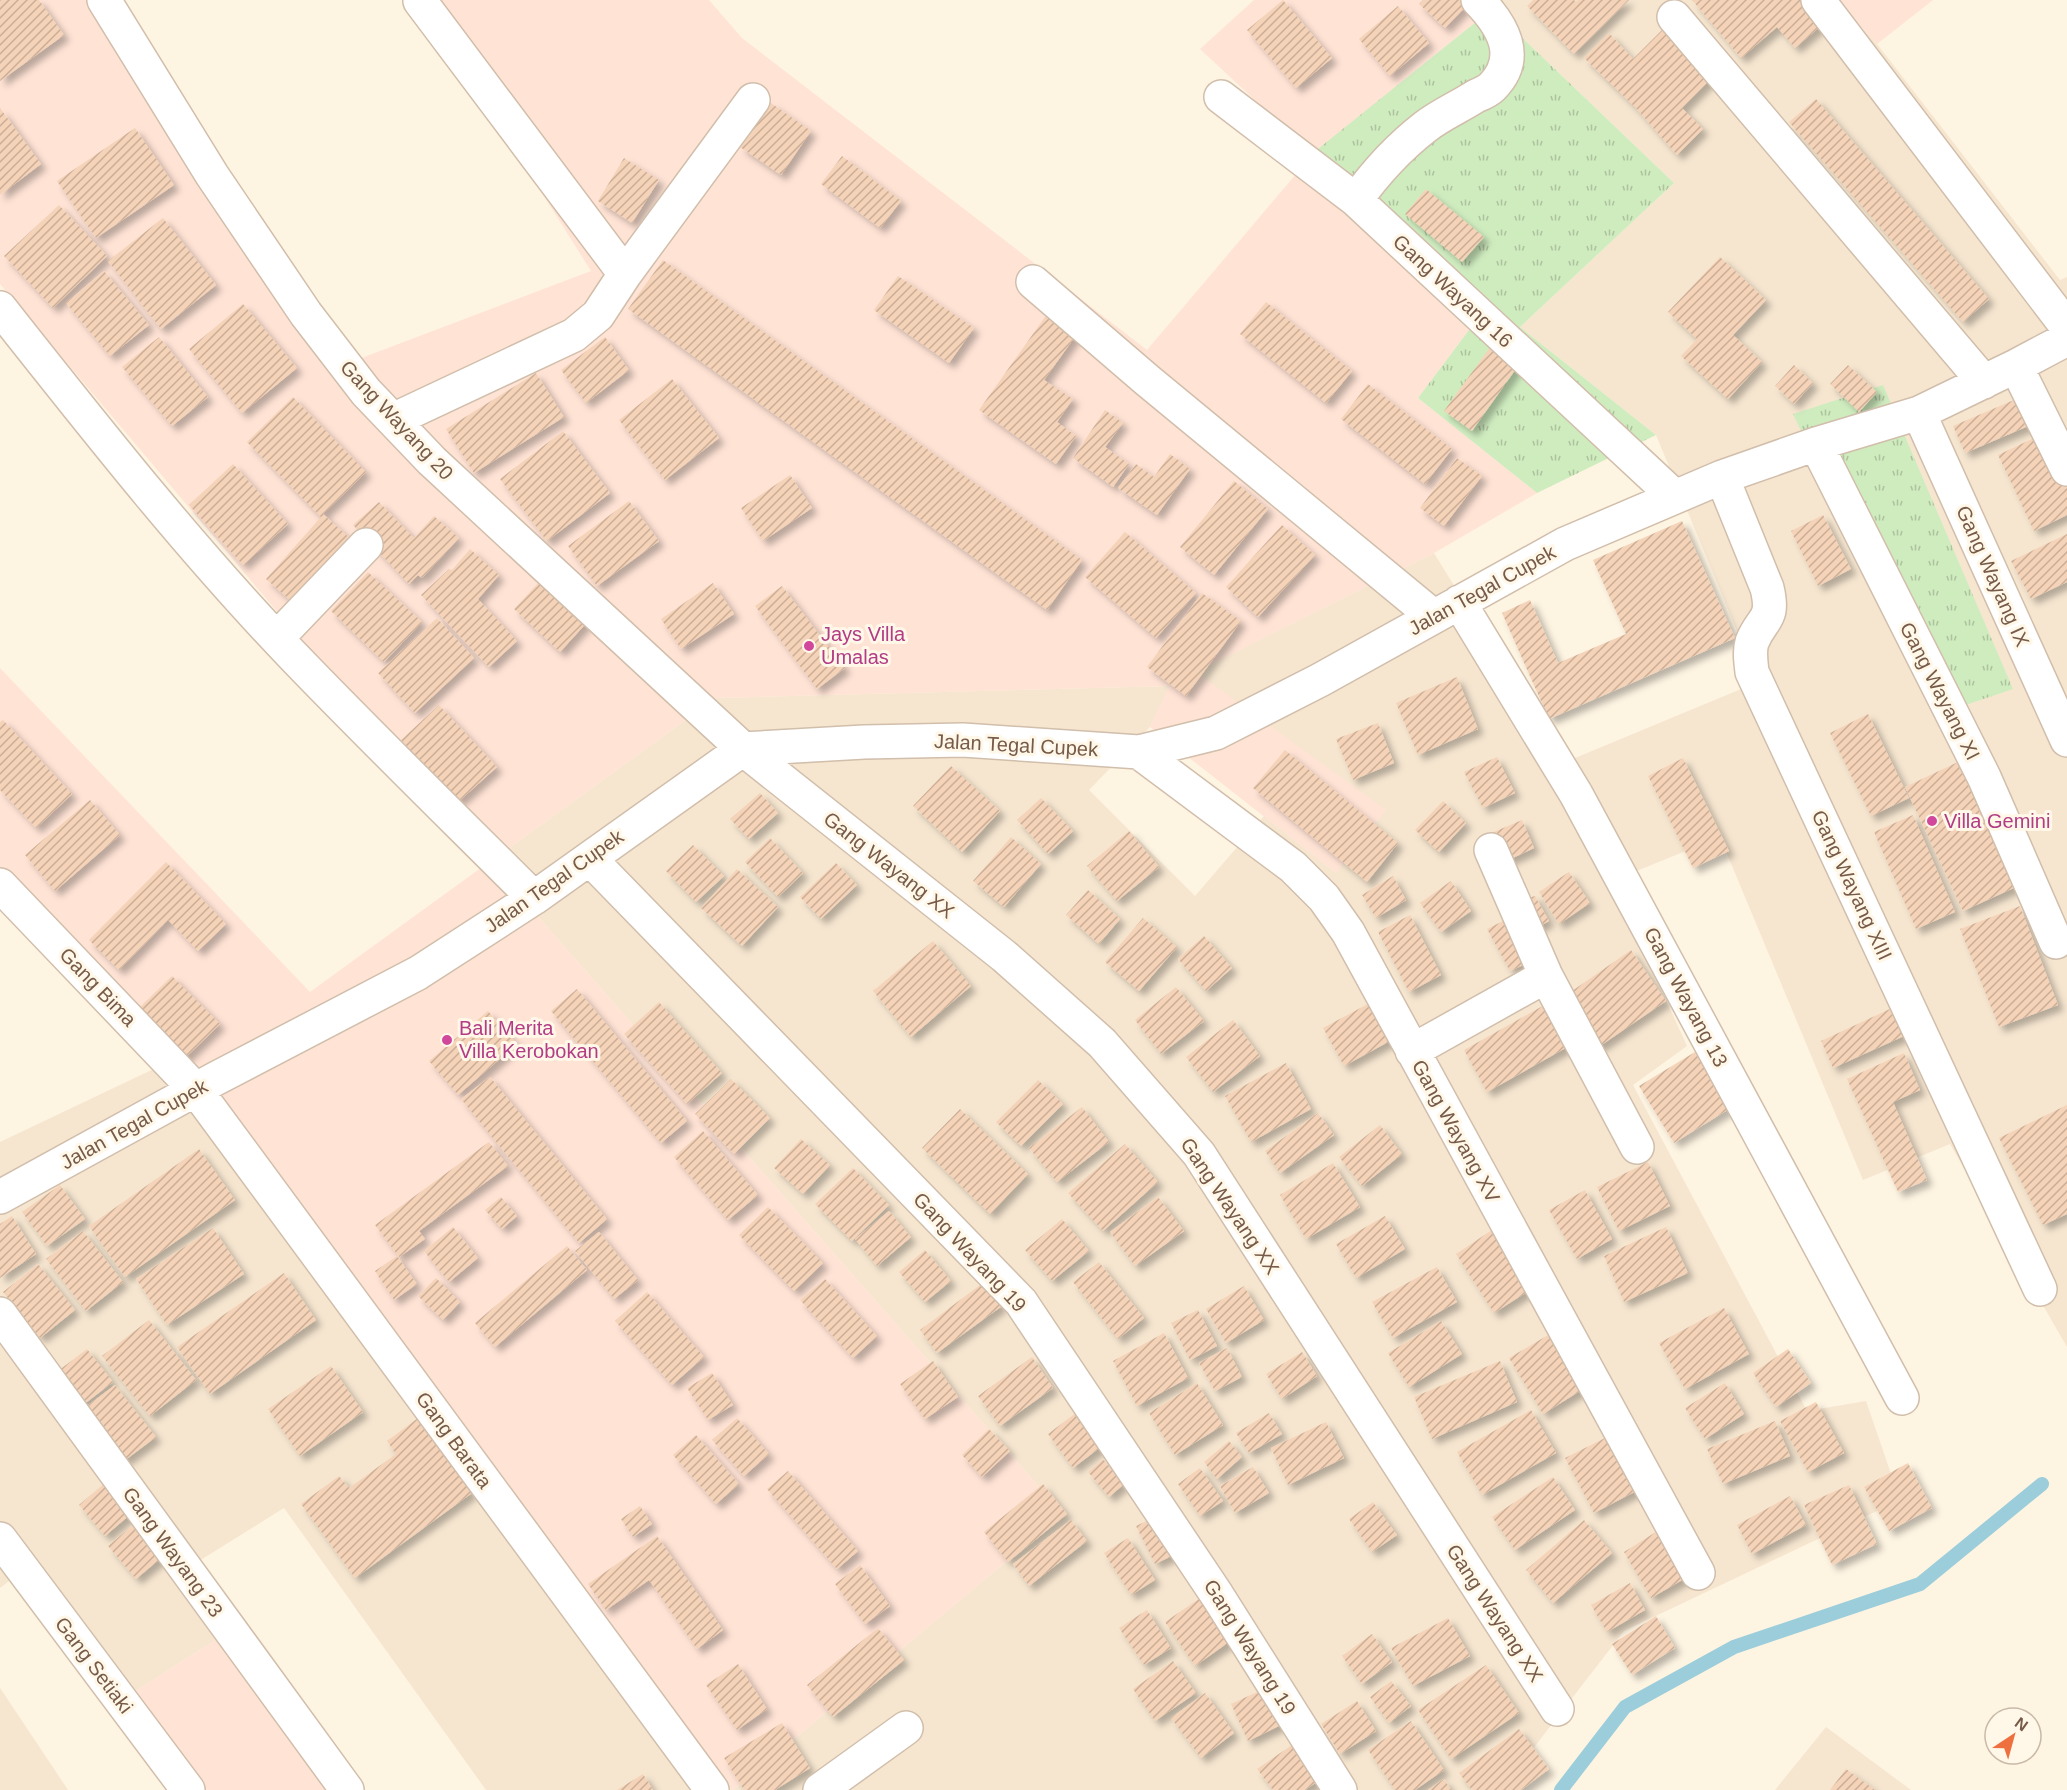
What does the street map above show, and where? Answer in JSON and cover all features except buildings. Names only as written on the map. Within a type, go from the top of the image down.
[{"type":"street","name":"Gang Wayang 20","points":[[104,0],[212,175],[306,314],[366,392],[432,461],[743,749]]},
{"type":"street","points":[[1356,200],[1390,157],[1426,126],[1491,87],[1507,65],[1507,43],[1487,10],[1478,0]]},
{"type":"street","points":[[1818,0],[2067,327]]},
{"type":"street","points":[[420,1],[625,274]]},
{"type":"street","points":[[1674,17],[1984,382]]},
{"type":"street","name":"Gang Wayang 16","points":[[1221,97],[1356,200],[1675,497]]},
{"type":"street","points":[[393,420],[574,335],[598,315],[625,274],[753,100]]},
{"type":"street","points":[[1033,282],[1147,380],[1446,609]]},
{"type":"street","points":[[0,308],[123,462],[200,553],[277,638],[534,898]]},
{"type":"street","name":"Jalan Tegal Cupek","points":[[0,1197],[418,973],[534,898],[743,749],[864,742],[963,740],[1139,752],[1216,733],[1320,680],[1565,544],[1722,477],[1816,444],[1919,413],[2067,339]]},
{"type":"street","points":[[2016,366],[2067,469]]},
{"type":"street","name":"Gang Wayang IX","points":[[1919,413],[2067,740]]},
{"type":"street","name":"Gang Wayang XI","points":[[1816,444],[1984,777],[2056,942]]},
{"type":"street","name":"Gang Wayang XIII","points":[[1722,477],[1767,588],[1772,606],[1767,620],[1752,643],[1750,651],[1752,672],[2040,1289]]},
{"type":"street","points":[[277,638],[366,545]]},
{"type":"street","name":"Gang Wayang 13","points":[[1446,609],[1576,794],[1902,1398]]},
{"type":"street","name":"Gang Wayang XX","points":[[743,749],[1004,956],[1102,1043],[1199,1154],[1557,1709]]},
{"type":"street","name":"Gang Wayang XV","points":[[1139,752],[1293,867],[1324,898],[1348,932],[1698,1573]]},
{"type":"street","points":[[1491,850],[1546,975],[1637,1147]]},
{"type":"street","name":"Gang Wayang 19","points":[[590,859],[1021,1302],[1217,1595],[1340,1790]]},
{"type":"street","name":"Gang Bima","points":[[0,885],[196,1090]]},
{"type":"street","points":[[1412,1051],[1546,975]]},
{"type":"street","name":"Gang Barata","points":[[196,1090],[712,1790]]},
{"type":"street","name":"Gang Wayang 23","points":[[0,1314],[347,1790]]},
{"type":"street","name":"Gang Setiaki","points":[[0,1539],[188,1790]]},
{"type":"street","points":[[820,1790],[906,1728]]},
{"type":"shaded area","points":[[0,0],[104,0],[330,370],[591,271],[421,0],[709,0],[742,38],[1147,350],[1313,154],[1200,49],[1254,0],[1483,0],[1492,9],[1314,153],[1490,302],[1418,398],[1537,493],[1434,553],[1196,672],[1386,810],[1336,873],[1150,727],[1169,686],[716,698],[490,862],[1063,1514],[733,1790],[718,1790],[162,1065],[0,887],[0,668],[310,992],[489,862],[0,284]]},
{"type":"shaded area","points":[[1502,0],[1836,0],[1877,44],[2060,280],[2067,277],[2067,1347],[1950,1144],[1863,1180],[1720,837],[1612,881],[1687,1046],[1633,1085],[1807,1411],[1866,1401],[1900,1500],[1624,1631],[1501,1790],[733,1790],[1063,1514],[490,862],[716,698],[1170,686],[1150,727],[1089,790],[1195,896],[1264,816],[1336,873],[1195,672],[1434,553],[1563,763],[1758,682],[1656,435],[1520,327],[1674,183],[1492,9]]},
{"type":"shaded area","points":[[1836,0],[1933,0],[1877,44]]},
{"type":"shaded area","points":[[162,1065],[718,1790],[486,1790],[284,1508],[178,1574],[223,1635],[131,1694],[35,1561],[0,1588],[0,1142]]},
{"type":"shaded area","points":[[223,1635],[339,1790],[201,1790],[131,1694]]},
{"type":"shaded area","points":[[0,1688],[68,1790],[0,1790]]},
{"type":"shaded area","points":[[1826,1727],[1911,1790],[1775,1790]]},
{"type":"green space","points":[[1492,9],[1674,183],[1520,327],[1656,435],[1537,493],[1418,398],[1490,302],[1313,153]]},
{"type":"green space","points":[[1883,385],[2013,689],[1936,715],[1793,414]]},
{"type":"waterway","points":[[1561,1790],[1625,1707],[1734,1647],[1920,1584],[2042,1484]]},
{"type":"place","name":"Jays Villa Umalas","points":[[809,646]]},
{"type":"place","name":"Villa Gemini","points":[[1932,821]]},
{"type":"place","name":"Bali Merita Villa Kerobokan","points":[[447,1040]]}]
